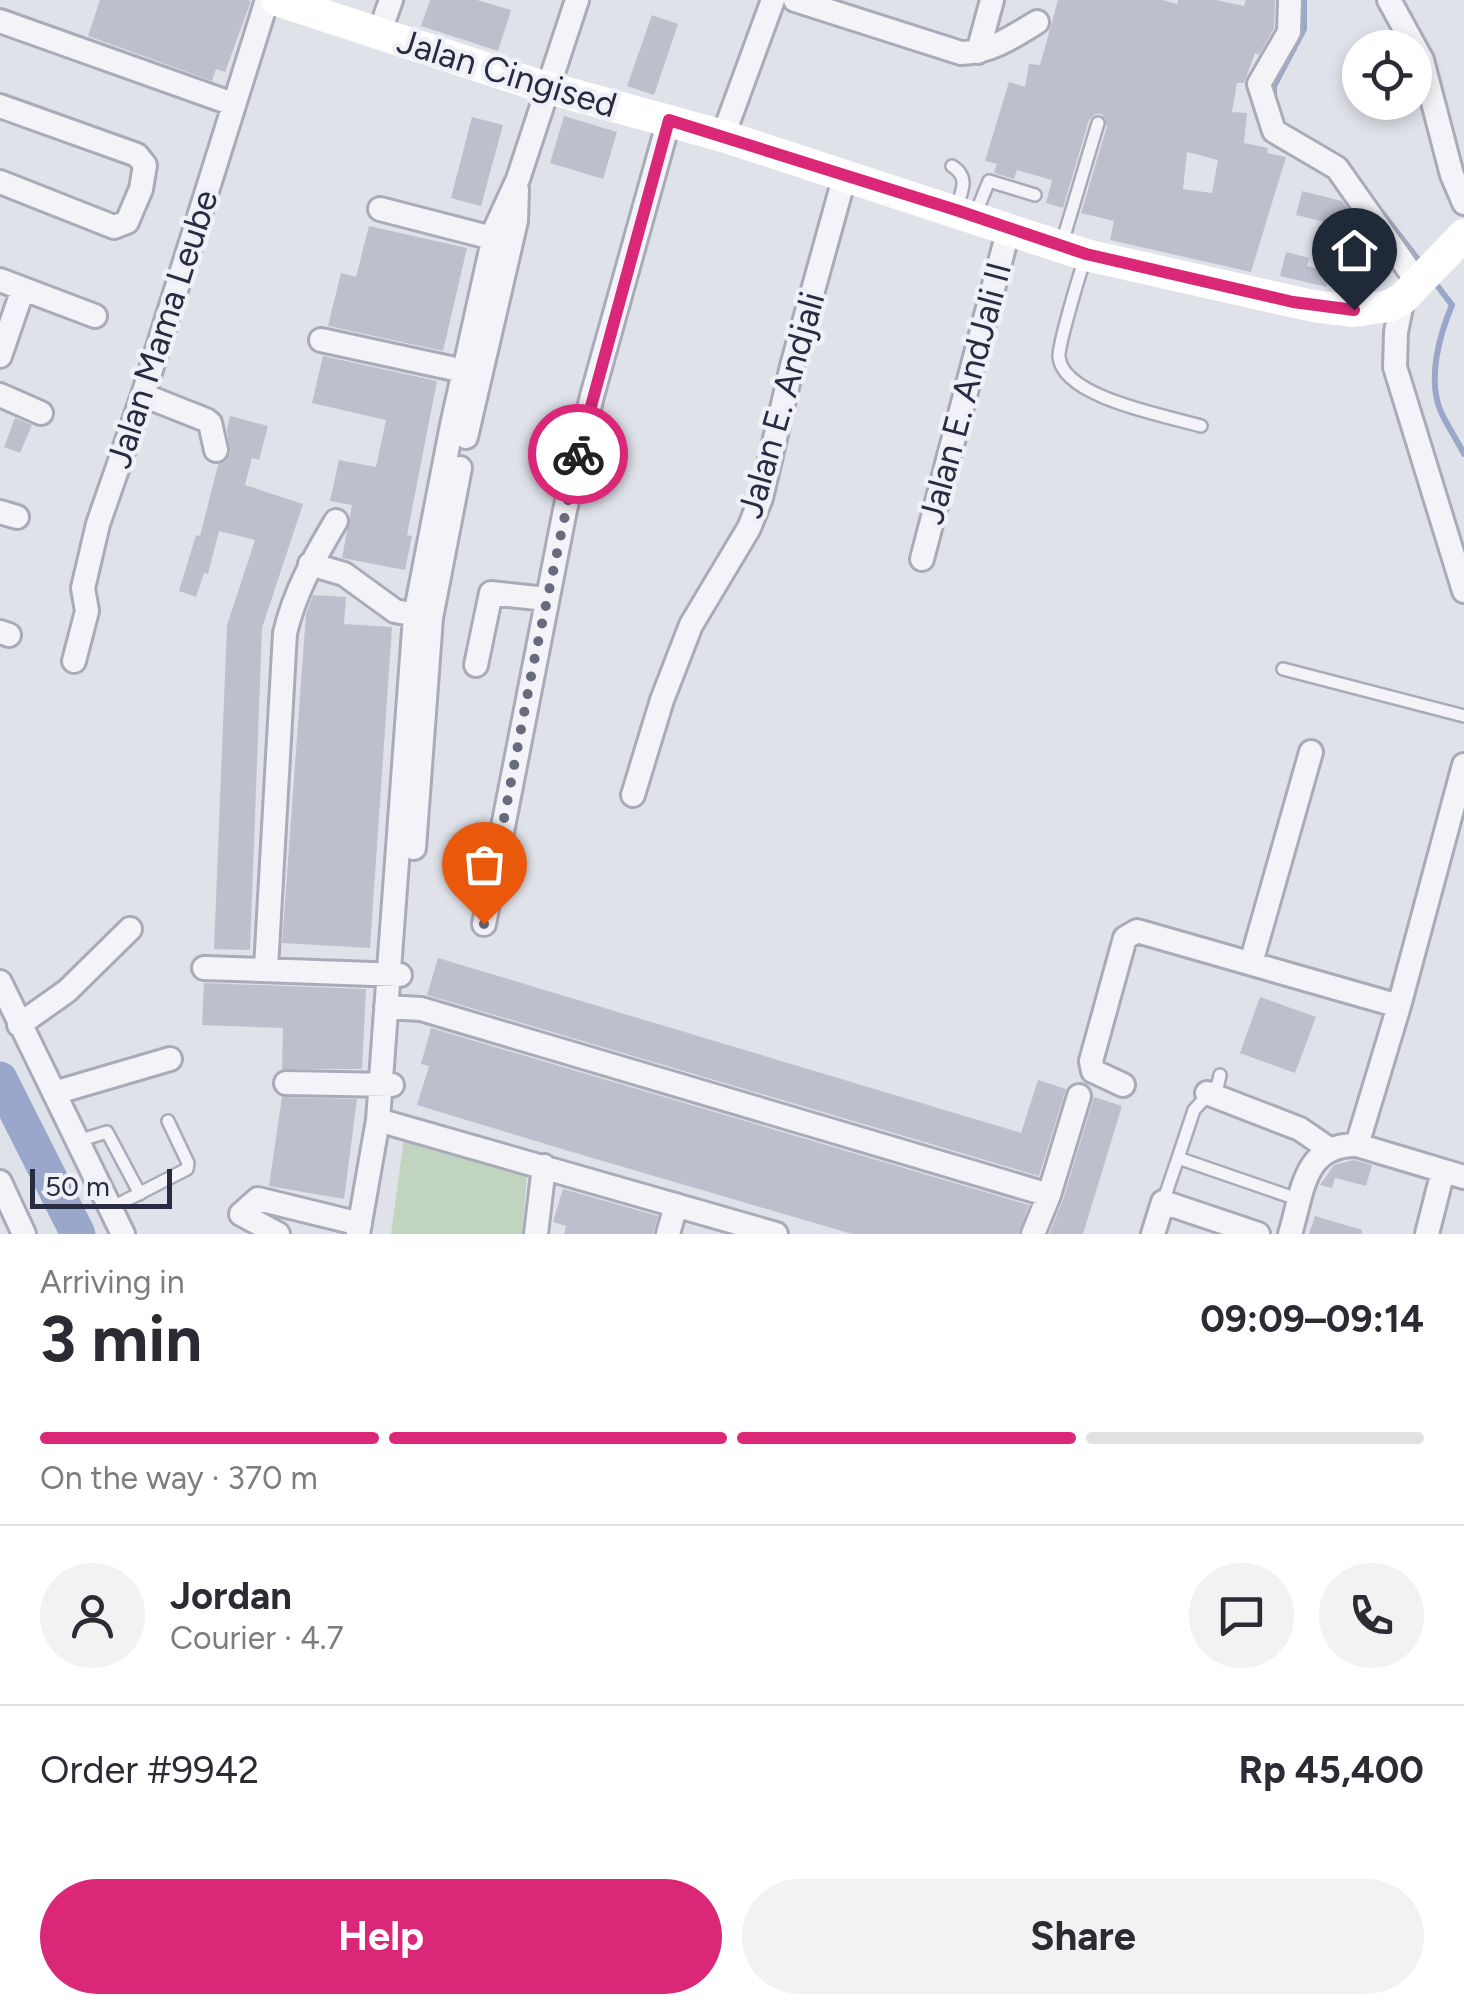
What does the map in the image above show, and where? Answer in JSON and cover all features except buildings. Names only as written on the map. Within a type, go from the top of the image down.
[{"type":"main road","name":"Jalan Cingised","points":[[277,0],[547,88],[723,136],[1074,250],[1312,306],[1375,310],[1418,283]]},
{"type":"main road","points":[[1418,283],[1462,243]]},
{"type":"street","name":"Jalan Mama Leube","points":[[74,661],[86,611],[83,588],[90,554],[267,0]]},
{"type":"street","points":[[380,34],[390,0]]},
{"type":"street","points":[[460,427],[464,371],[518,179],[577,0]]},
{"type":"street","points":[[723,136],[773,0]]},
{"type":"street","points":[[795,0],[961,54],[978,52],[1010,39],[1037,22]]},
{"type":"street","points":[[978,52],[992,0]]},
{"type":"street","points":[[1290,0],[1289,32],[1259,84],[1272,128],[1337,168],[1418,283],[1396,332],[1395,367],[1464,590]]},
{"type":"street","points":[[1390,0],[1422,60],[1452,175],[1464,203]]},
{"type":"street","points":[[0,21],[233,104]]},
{"type":"street","points":[[0,106],[137,155],[145,165],[142,189],[127,222],[114,227],[0,182]]},
{"type":"street","points":[[484,924],[546,599],[592,396],[669,120]]},
{"type":"street","name":"Jalan E. Andjali","points":[[632,795],[691,625],[750,528],[761,498],[792,366],[845,175]]},
{"type":"street","points":[[380,208],[503,234]]},
{"type":"street","name":"Jalan E. AndJali II","points":[[922,560],[1009,228]]},
{"type":"street","points":[[278,1234],[241,1214],[258,1199],[364,1231],[386,1121],[423,617],[503,234]]},
{"type":"street","points":[[0,280],[95,316]]},
{"type":"street","points":[[0,356],[23,289]]},
{"type":"street","points":[[321,340],[464,371]]},
{"type":"street","points":[[0,395],[42,413]]},
{"type":"street","points":[[143,395],[206,420],[216,450]]},
{"type":"street","points":[[266,968],[286,634],[293,602],[336,521]]},
{"type":"street","points":[[310,564],[344,574],[395,611],[423,617]]},
{"type":"street","points":[[476,665],[491,593],[546,599]]},
{"type":"street","points":[[1251,964],[1311,752]]},
{"type":"street","points":[[1357,1145],[1464,764]]},
{"type":"street","points":[[19,1026],[66,991],[130,929]]},
{"type":"street","points":[[1123,1084],[1094,1071],[1090,1061],[1128,934],[1137,931],[1399,1006]]},
{"type":"street","points":[[204,968],[396,974]]},
{"type":"street","points":[[0,982],[123,1234]]},
{"type":"street","points":[[394,1008],[421,1009],[1049,1196]]},
{"type":"street","points":[[54,1093],[170,1059]]},
{"type":"street","points":[[286,1082],[388,1085]]},
{"type":"street","points":[[1214,1084],[1300,1129],[1329,1149]]},
{"type":"street","points":[[1033,1234],[1049,1196],[1079,1096]]},
{"type":"street","points":[[386,1121],[776,1234]]},
{"type":"street","points":[[1290,1234],[1312,1164],[1339,1144],[1357,1145],[1454,1174],[1427,1234]]},
{"type":"street","points":[[536,1234],[544,1166]]},
{"type":"street","points":[[0,1182],[24,1234]]},
{"type":"street","points":[[1153,1234],[1163,1202],[1258,1234]]},
{"type":"street","points":[[668,1234],[676,1205]]},
{"type":"lane","points":[[1098,123],[1059,356],[1066,375],[1100,397],[1201,426]]},
{"type":"lane","points":[[952,166],[962,172],[964,179],[965,213]]},
{"type":"lane","points":[[965,213],[989,181],[1035,195]]},
{"type":"lane","points":[[1283,670],[1464,716]]},
{"type":"lane","points":[[1163,1202],[1194,1110],[1214,1084]]},
{"type":"lane","points":[[111,1208],[186,1171],[188,1167],[168,1122]]},
{"type":"lane","points":[[78,1142],[106,1132],[140,1194]]},
{"type":"lane","points":[[1178,1158],[1300,1200]]},
{"type":"green space","points":[[404,1138],[527,1175],[522,1234],[391,1234]]},
{"type":"waterway","points":[[1274,101],[1274,86],[1304,29],[1304,0]]},
{"type":"waterway","points":[[1382,213],[1420,262]]},
{"type":"waterway","points":[[1433,280],[1452,305],[1436,358],[1437,399],[1464,454]]},
{"type":"waterway","points":[[0,1079],[78,1234]]},
{"type":"way so far","points":[[484,924],[512,767],[578,454]]},
{"type":"route","points":[[578,454],[669,120],[1086,254],[1312,306],[1354,310]]}]
